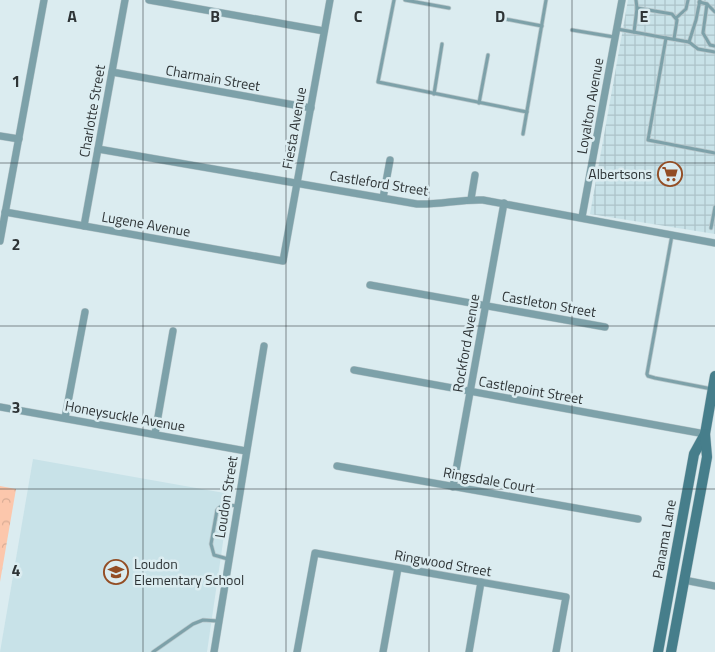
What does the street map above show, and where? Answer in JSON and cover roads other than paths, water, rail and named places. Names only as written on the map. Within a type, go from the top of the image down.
[{"type":"main road","name":"Panama Lane","points":[[658,652],[694,454],[704,434],[715,376]]},
{"type":"main road","name":"Panama Lane","points":[[671,652],[708,457],[704,434]]},
{"type":"main road","points":[[681,523],[679,572],[684,580]]},
{"type":"street","points":[[0,242],[44,0]]},
{"type":"street","name":"Charlotte Street","points":[[84,226],[125,0]]},
{"type":"street","points":[[149,0],[324,31]]},
{"type":"street","name":"Fiesta Avenue","points":[[283,261],[330,0]]},
{"type":"street","name":"Loyalton Avenue","points":[[582,217],[622,0]]},
{"type":"street","name":"Charmain Street","points":[[112,72],[310,108]]},
{"type":"street","points":[[0,136],[18,139]]},
{"type":"street","name":"Castleford Street","points":[[98,149],[383,198],[430,204],[470,199],[504,203],[715,243]]},
{"type":"street","points":[[383,198],[390,160]]},
{"type":"street","points":[[470,199],[475,175]]},
{"type":"street","name":"Rockford Avenue","points":[[453,487],[504,203]]},
{"type":"street","name":"Lugene Avenue","points":[[5,212],[283,261]]},
{"type":"street","name":"Castleton Street","points":[[370,285],[605,327]]},
{"type":"street","points":[[65,418],[85,312]]},
{"type":"street","points":[[155,434],[173,330]]},
{"type":"street","name":"Loudon Street","points":[[214,652],[264,346]]},
{"type":"street","name":"Castlepoint Street","points":[[354,370],[704,434]]},
{"type":"street","name":"Honeysuckle Avenue","points":[[0,407],[246,451]]},
{"type":"street","name":"Ringsdale Court","points":[[337,466],[638,519]]},
{"type":"street","name":"Ringwood Street","points":[[298,652],[315,553],[566,597],[556,652]]},
{"type":"street","points":[[383,652],[398,568]]},
{"type":"street","points":[[684,580],[715,586]]},
{"type":"street","points":[[469,652],[482,582]]},
{"type":"lane","points":[[394,0],[378,82],[527,112]]},
{"type":"lane","points":[[405,0],[449,8]]},
{"type":"lane","points":[[523,134],[546,0]]},
{"type":"lane","points":[[634,32],[638,8],[636,0]]},
{"type":"lane","points":[[676,18],[686,9],[688,0]]},
{"type":"lane","points":[[689,42],[696,20],[699,1],[707,4],[715,12]]},
{"type":"lane","points":[[707,4],[702,33],[710,44],[715,46]]},
{"type":"lane","points":[[638,8],[672,14],[678,24],[674,39]]},
{"type":"lane","points":[[505,19],[542,26]]},
{"type":"lane","points":[[572,30],[616,33],[634,32],[689,42],[698,49],[715,52]]},
{"type":"lane","points":[[666,38],[648,140],[715,153]]},
{"type":"lane","points":[[434,94],[442,44]]},
{"type":"lane","points":[[479,103],[488,55]]},
{"type":"lane","points":[[711,228],[715,207]]},
{"type":"lane","points":[[672,234],[647,374],[651,377],[713,389]]},
{"type":"lane","points":[[228,559],[214,555],[211,544],[217,510],[223,505],[237,506]]},
{"type":"lane","points":[[153,652],[193,624],[203,620],[218,621]]},
{"type":"place","name":"Albertsons","points":[[670,174]]},
{"type":"place","name":"Loudon Elementary School","points":[[116,572]]}]
